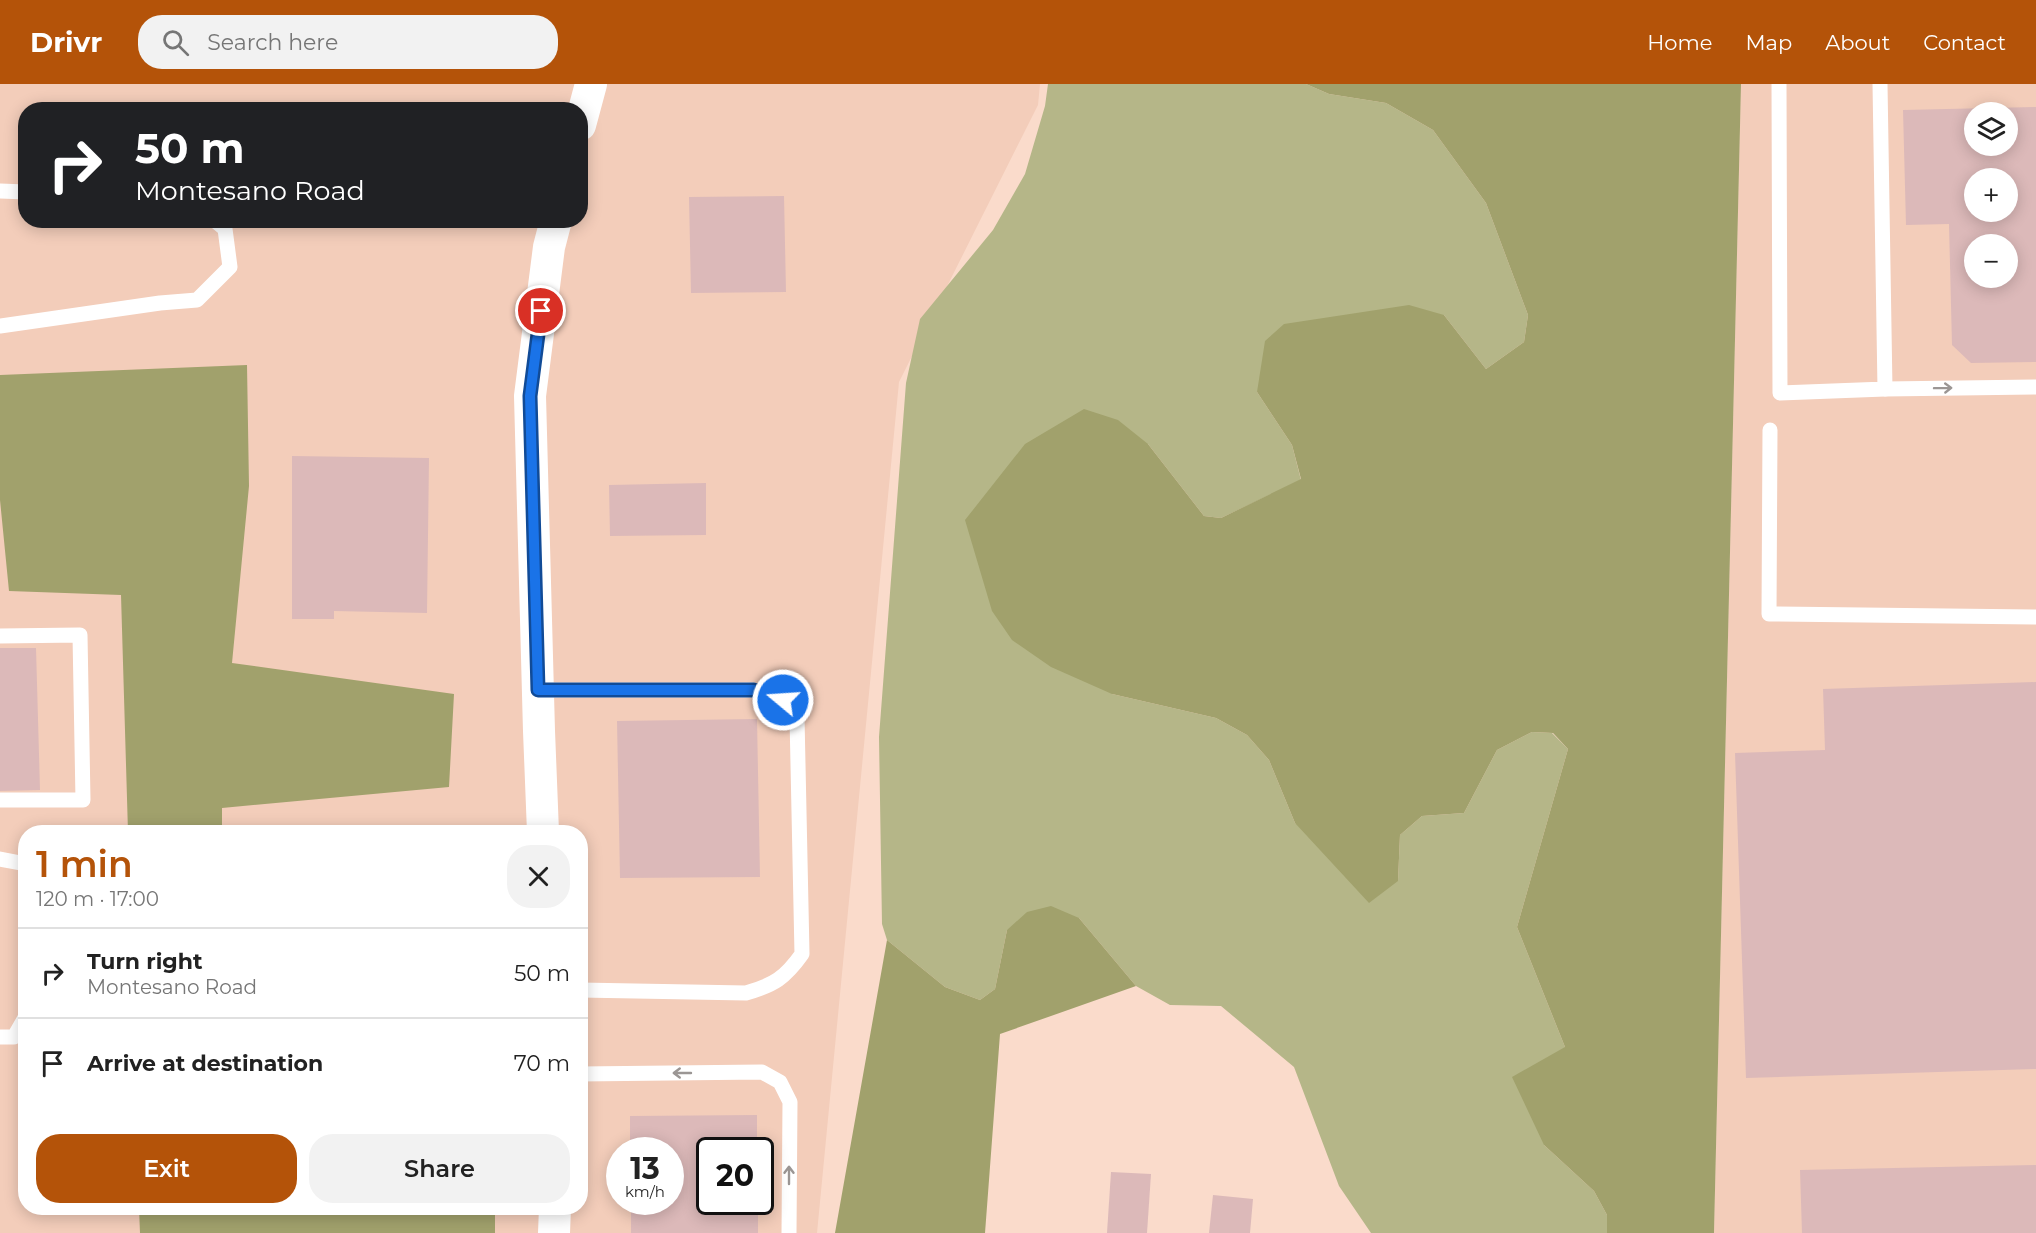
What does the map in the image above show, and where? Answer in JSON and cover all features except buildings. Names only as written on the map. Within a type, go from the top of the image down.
[{"type":"street","points":[[586,102],[591,84]]},
{"type":"street","points":[[543,825],[530,396],[553,228]]},
{"type":"street","points":[[554,1233],[555,1215]]},
{"type":"lane","points":[[1779,84],[1780,393],[2036,387]]},
{"type":"lane","points":[[1880,84],[1885,389]]},
{"type":"lane","points":[[0,191],[18,192]]},
{"type":"lane","points":[[0,326],[160,303],[197,300],[230,267],[225,228]]},
{"type":"lane","points":[[1770,430],[1769,614],[2036,617]]},
{"type":"lane","points":[[0,636],[80,635],[83,800],[0,800]]},
{"type":"lane","points":[[538,690],[754,690],[783,700],[797,717],[802,954],[790,971],[768,986],[746,993],[588,990]]},
{"type":"lane","points":[[0,859],[18,862]]},
{"type":"lane","points":[[0,1037],[14,1037],[18,1030]]},
{"type":"lane","points":[[588,1074],[762,1072],[780,1082],[790,1102],[789,1233]]},
{"type":"shaded area","points":[[0,84],[1040,84],[1038,105],[899,382],[817,1233],[0,1233]]},
{"type":"shaded area","points":[[1741,84],[2036,84],[2036,1233],[1714,1233]]},
{"type":"green space","points":[[1048,84],[1306,84],[1329,94],[1386,103],[1433,130],[1486,203],[1528,315],[1524,342],[1486,369],[1444,315],[1257,392],[1292,445],[1301,480],[1221,518],[1204,516],[1148,444],[1112,694],[1216,718],[1247,735],[1269,760],[1295,823],[1398,881],[1400,835],[1422,816],[1464,813],[1497,750],[1532,732],[1552,733],[1568,749],[1517,927],[1565,1047],[1544,1145],[1594,1191],[1607,1215],[1607,1233],[1371,1233],[1339,1186],[1294,1067],[1221,1006],[1170,1005],[1136,986],[1079,918],[1007,930],[995,989],[980,1000],[945,987],[887,940],[882,924],[879,737],[906,383],[920,319],[993,230],[1025,174],[1045,106]]},
{"type":"green space","points":[[1306,84],[1741,84],[1714,1233],[1607,1233],[1607,1215],[1594,1191],[1544,1145],[1512,1077],[1565,1047],[1517,927],[1568,749],[1553,733],[1532,732],[1497,750],[1464,813],[1422,816],[1400,835],[1398,881],[1369,903],[1295,823],[1269,760],[1247,735],[1216,718],[1112,694],[1051,667],[1012,640],[992,611],[965,520],[1025,444],[1084,409],[1118,420],[1148,444],[1204,516],[1221,518],[1301,479],[1292,445],[1257,392],[1265,341],[1284,324],[1409,305],[1444,315],[1486,369],[1524,342],[1528,315],[1486,203],[1433,130],[1386,103],[1329,94]]},
{"type":"green space","points":[[247,365],[249,486],[232,663],[454,694],[449,787],[222,808],[222,825],[128,825],[121,595],[9,591],[0,500],[0,375]]},
{"type":"green space","points":[[1051,906],[1079,918],[1136,986],[1000,1034],[985,1233],[835,1233],[887,940],[945,987],[980,1000],[995,989],[1007,930],[1027,912]]},
{"type":"green space","points":[[139,1215],[495,1215],[495,1233],[140,1233]]},
{"type":"route","points":[[541,311],[530,396],[538,690],[754,690],[783,700]]}]
